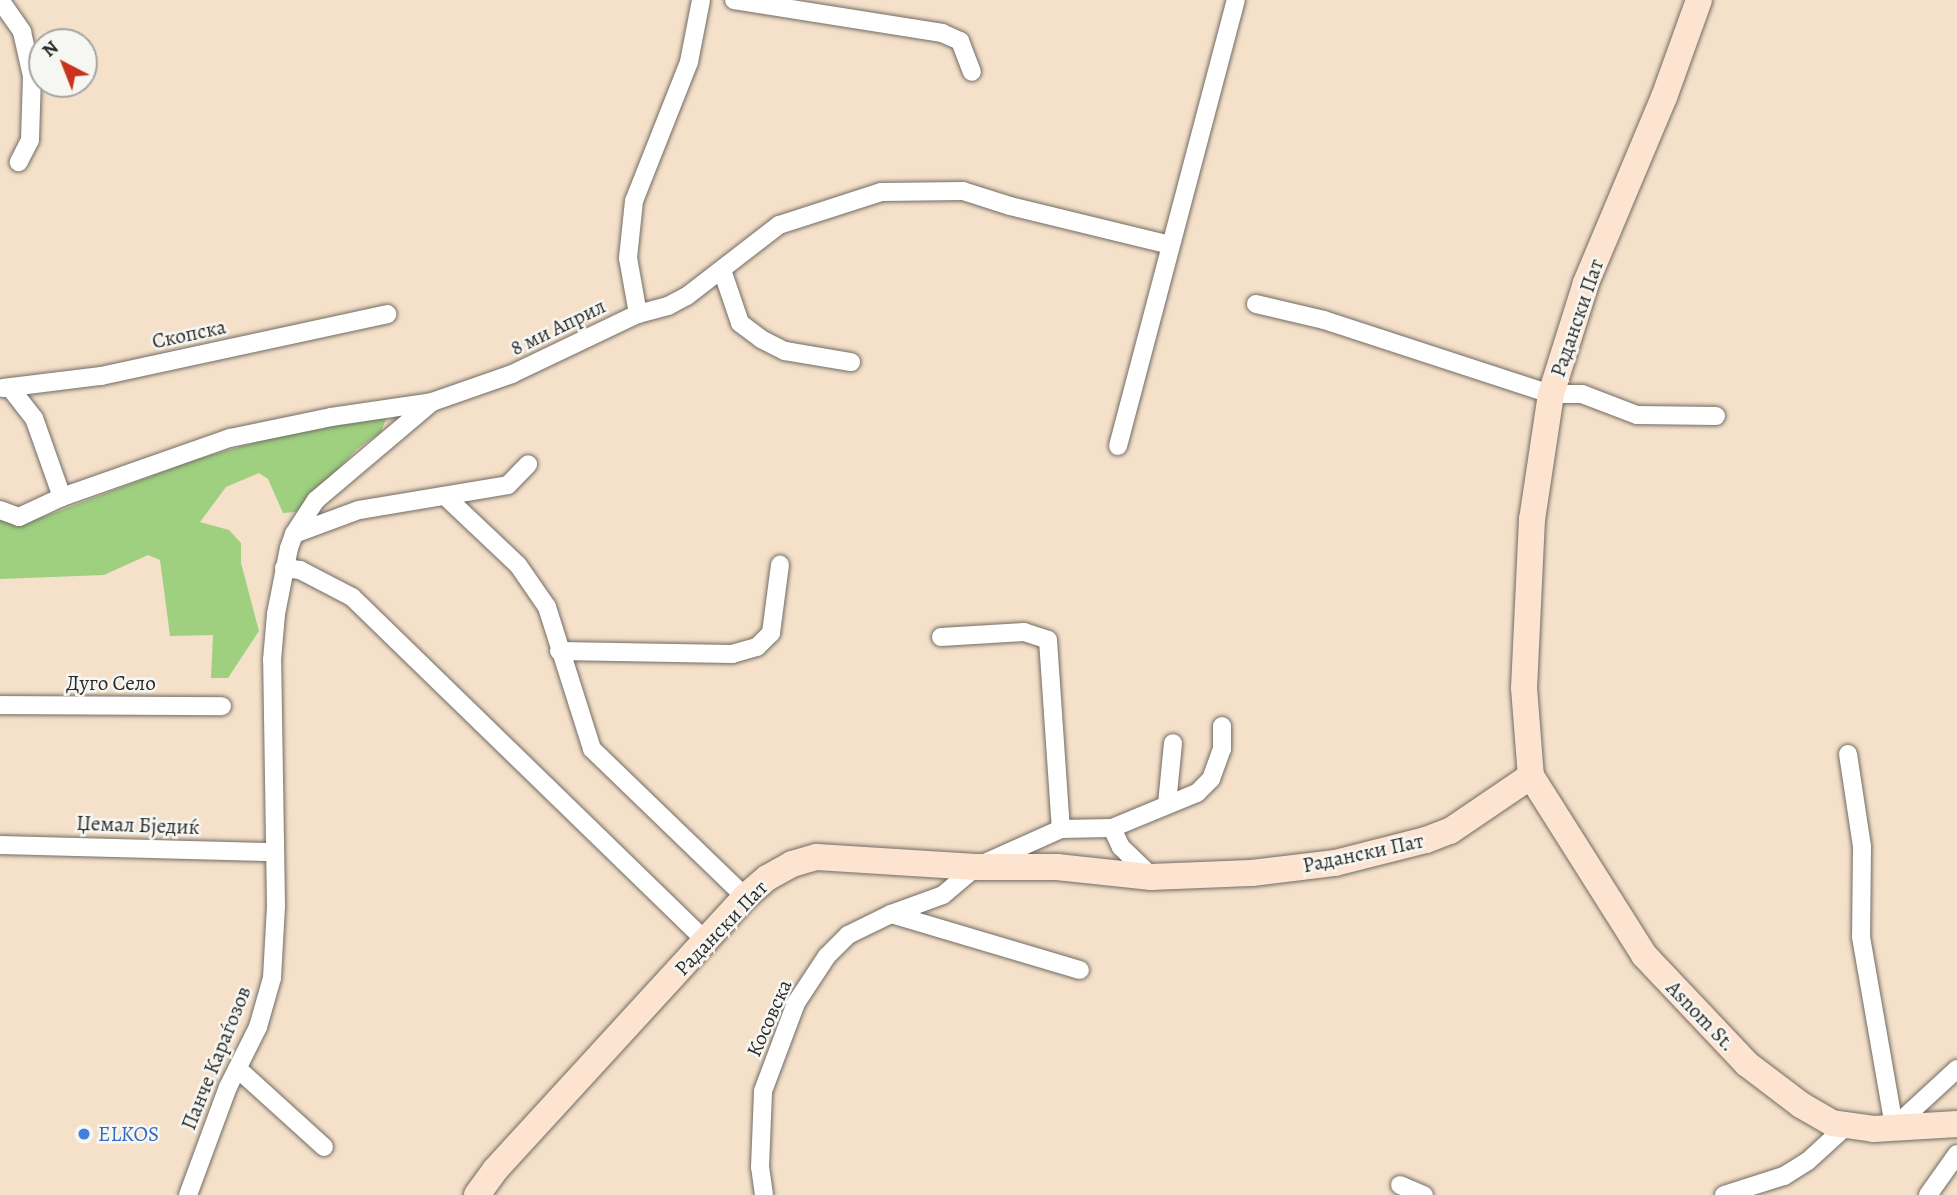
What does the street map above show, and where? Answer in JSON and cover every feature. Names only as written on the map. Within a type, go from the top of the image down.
[{"type":"street","points":[[0,0],[22,32],[32,76],[30,139],[19,162]]},
{"type":"street","points":[[638,314],[628,258],[634,201],[688,62],[701,0]]},
{"type":"street","points":[[734,0],[942,33],[960,41],[972,72]]},
{"type":"street","points":[[1118,446],[1236,0]]},
{"type":"street","name":"Радански Пат","points":[[477,1195],[495,1170],[745,897],[767,878],[792,864],[817,857],[976,867],[1057,867],[1151,877],[1252,873],[1335,863],[1426,840],[1450,831],[1531,776],[1524,688],[1531,532],[1551,394],[1586,283],[1664,97],[1699,0]]},
{"type":"street","name":"8 ми Април","points":[[0,510],[19,517],[62,498],[230,439],[331,417],[432,402],[512,374],[638,314],[668,306],[722,270],[779,225],[881,192],[962,191],[1010,206],[1170,245]]},
{"type":"street","points":[[722,270],[740,323],[761,339],[785,351],[851,362]]},
{"type":"street","points":[[1256,304],[1324,320],[1551,394],[1582,394],[1637,415],[1716,416]]},
{"type":"street","name":"Скопска","points":[[6,388],[101,376],[387,314]]},
{"type":"street","points":[[6,388],[34,418],[62,498]]},
{"type":"street","points":[[432,402],[316,500],[294,534],[284,568],[300,570],[352,597],[706,940]]},
{"type":"street","points":[[294,534],[359,510],[508,485],[528,464]]},
{"type":"street","points":[[445,496],[518,565],[547,607],[592,749],[745,897]]},
{"type":"street","points":[[559,651],[733,654],[757,646],[771,632],[780,565]]},
{"type":"street","name":"Панче Караѓозов","points":[[188,1195],[228,1087],[258,1027],[272,978],[276,905],[272,660],[284,568]]},
{"type":"street","points":[[941,637],[1024,632],[1048,640],[1061,829],[1112,828],[1197,793],[1211,779],[1222,749],[1222,726]]},
{"type":"street","name":"Дуго Село","points":[[0,705],[222,706]]},
{"type":"street","points":[[1167,804],[1173,743]]},
{"type":"street","points":[[1848,754],[1862,847],[1861,937],[1894,1127]]},
{"type":"street","name":"Asnom St.","points":[[1531,776],[1644,954],[1691,1008],[1747,1064],[1801,1105],[1832,1123],[1894,1127],[1957,1124]]},
{"type":"street","points":[[1112,828],[1121,847],[1151,877]]},
{"type":"street","name":"Косовска","points":[[764,1195],[760,1167],[763,1091],[796,1003],[827,956],[848,935],[891,914],[943,895],[976,867],[1061,829]]},
{"type":"street","name":"Џемал Бједиќ","points":[[0,845],[275,852]]},
{"type":"street","points":[[891,914],[1080,970]]},
{"type":"street","points":[[238,1069],[324,1147]]},
{"type":"street","points":[[1894,1127],[1957,1069]]},
{"type":"street","points":[[1724,1195],[1784,1177],[1808,1161],[1846,1126]]},
{"type":"street","points":[[1928,1195],[1957,1154]]},
{"type":"street","points":[[1400,1185],[1424,1195]]},
{"type":"green space","points":[[381,413],[386,419],[381,432],[357,449],[296,512],[283,513],[268,479],[259,473],[226,487],[200,522],[229,530],[241,543],[241,563],[259,631],[228,678],[211,678],[213,635],[170,636],[160,560],[148,555],[104,575],[0,579],[0,518],[27,523],[197,459],[299,430]]},
{"type":"place","name":"ELKOS","points":[[84,1134]]}]
